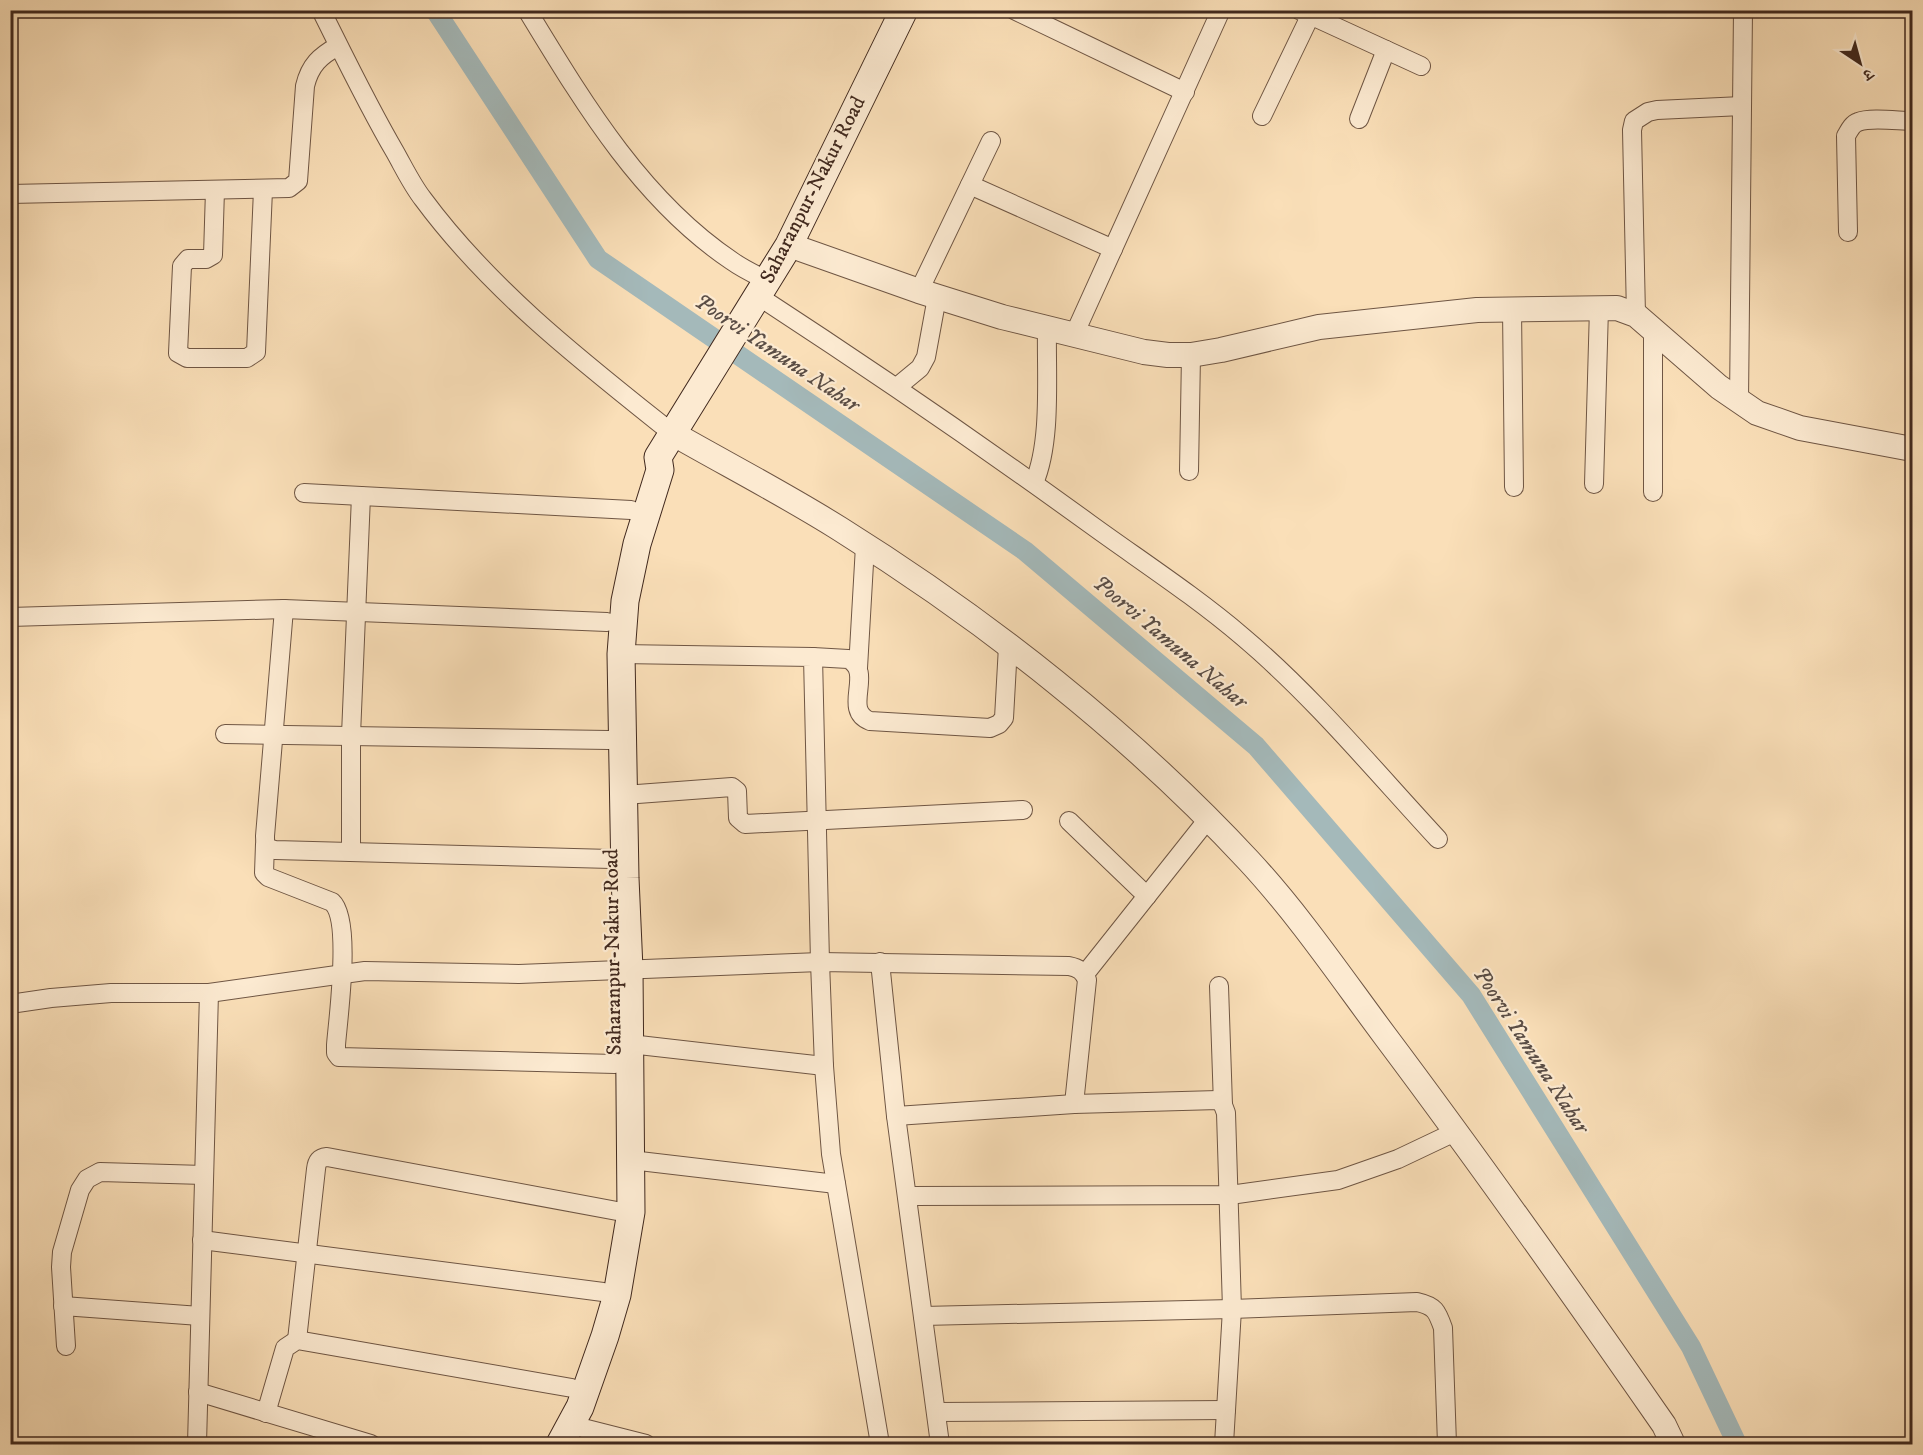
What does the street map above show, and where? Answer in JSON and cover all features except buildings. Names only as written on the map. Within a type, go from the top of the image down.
[{"type":"main road","name":"Saharanpur-Nakur Road","points":[[622,969],[611,859],[607,622],[612,584],[631,510],[648,465],[658,457],[789,245],[904,10]]},
{"type":"main road","name":"Saharanpur-Nakur Road","points":[[544,1444],[567,1401],[603,1292],[617,1211],[622,1054],[624,795],[621,654],[625,601],[637,544],[660,470],[658,457]]},
{"type":"main road","name":"Saharanpur-Nakur Road","points":[[565,1435],[580,1407],[605,1336],[617,1295],[631,1212],[631,1160],[622,1054]]},
{"type":"street","points":[[321,10],[377,122],[421,198],[454,239],[491,278],[599,375],[840,528],[966,614],[1008,646],[1093,713],[1208,819],[1252,863],[1295,916],[1456,1131],[1664,1425],[1673,1444]]},
{"type":"street","points":[[527,10],[612,142],[675,214],[706,242],[733,262],[759,294],[897,387],[1200,603],[1264,655],[1338,730],[1438,839]]},
{"type":"street","points":[[1014,10],[1185,92]]},
{"type":"street","points":[[1074,335],[1221,10]]},
{"type":"street","points":[[1739,401],[1743,10]]},
{"type":"street","points":[[1262,116],[1308,12],[1421,66]]},
{"type":"street","points":[[10,194],[289,188],[298,181],[305,86],[308,74],[315,62],[338,46]]},
{"type":"street","points":[[1359,119],[1386,50]]},
{"type":"street","points":[[1653,492],[1645,322],[1632,130],[1634,122],[1648,112],[1657,110],[1742,106]]},
{"type":"street","points":[[1848,232],[1846,136],[1851,127],[1858,122],[1868,120],[1912,121]]},
{"type":"street","points":[[897,387],[920,368],[926,357],[928,294],[970,185],[991,141]]},
{"type":"street","points":[[970,185],[1113,249]]},
{"type":"street","points":[[215,190],[213,255],[206,259],[188,259],[182,267],[178,353],[187,358],[247,358],[256,352],[262,190]]},
{"type":"street","points":[[789,245],[928,294],[1074,335],[1168,356],[1191,355],[1319,327],[1477,310],[1617,308],[1645,322],[1693,365],[1757,413],[1800,428],[1912,449]]},
{"type":"street","points":[[1593,484],[1599,308]]},
{"type":"street","points":[[1512,309],[1514,487]]},
{"type":"street","points":[[1034,483],[1040,470],[1044,446],[1047,328]]},
{"type":"street","points":[[1190,471],[1191,355]]},
{"type":"street","points":[[304,493],[631,510]]},
{"type":"street","points":[[351,852],[351,735],[361,496]]},
{"type":"street","points":[[865,546],[857,707],[864,719],[990,728],[999,724],[1004,718],[1008,646]]},
{"type":"street","points":[[284,609],[264,873],[268,877],[336,906],[340,918],[343,973],[336,1045],[336,1053],[339,1057],[622,1054],[824,1066]]},
{"type":"street","points":[[10,617],[284,609],[607,622]]},
{"type":"street","points":[[621,654],[848,659],[858,668]]},
{"type":"street","points":[[813,657],[820,962],[830,1143],[880,1444]]},
{"type":"street","points":[[225,734],[609,740]]},
{"type":"street","points":[[624,795],[732,787],[737,791],[738,818],[745,824],[1023,810]]},
{"type":"street","points":[[1085,974],[1208,819]]},
{"type":"street","points":[[1069,821],[1147,896]]},
{"type":"street","points":[[265,844],[268,848],[275,850],[611,859]]},
{"type":"street","points":[[10,1004],[111,993],[209,993],[343,973],[390,971],[494,975],[820,962],[1069,966],[1078,968],[1085,974],[1087,987],[1074,1104]]},
{"type":"street","points":[[880,962],[896,1116],[940,1444]]},
{"type":"street","points":[[1219,986],[1223,1105],[1226,1113],[1230,1195],[1232,1309],[1224,1444]]},
{"type":"street","points":[[196,1444],[209,993]]},
{"type":"street","points":[[896,1116],[1074,1104],[1209,1099],[1218,1100],[1223,1105]]},
{"type":"street","points":[[907,1196],[1230,1195],[1338,1180],[1398,1159],[1456,1131]]},
{"type":"street","points":[[297,1340],[317,1162],[321,1157],[327,1156],[617,1211]]},
{"type":"street","points":[[631,1160],[836,1184]]},
{"type":"street","points":[[66,1346],[62,1252],[80,1190],[87,1179],[100,1172],[204,1175]]},
{"type":"street","points":[[202,1240],[603,1292]]},
{"type":"street","points":[[923,1316],[1417,1302],[1430,1305],[1438,1315],[1443,1328],[1447,1444]]},
{"type":"street","points":[[63,1306],[200,1316]]},
{"type":"street","points":[[266,1413],[285,1348],[297,1340],[572,1388]]},
{"type":"street","points":[[198,1392],[371,1444]]},
{"type":"street","points":[[936,1412],[1226,1410]]},
{"type":"street","points":[[565,1435],[646,1444]]},
{"type":"waterway","name":"Poorvi Yamuna Nahar","points":[[435,10],[598,259],[1025,551],[1256,746],[1471,995],[1691,1347],[1737,1444]]}]
